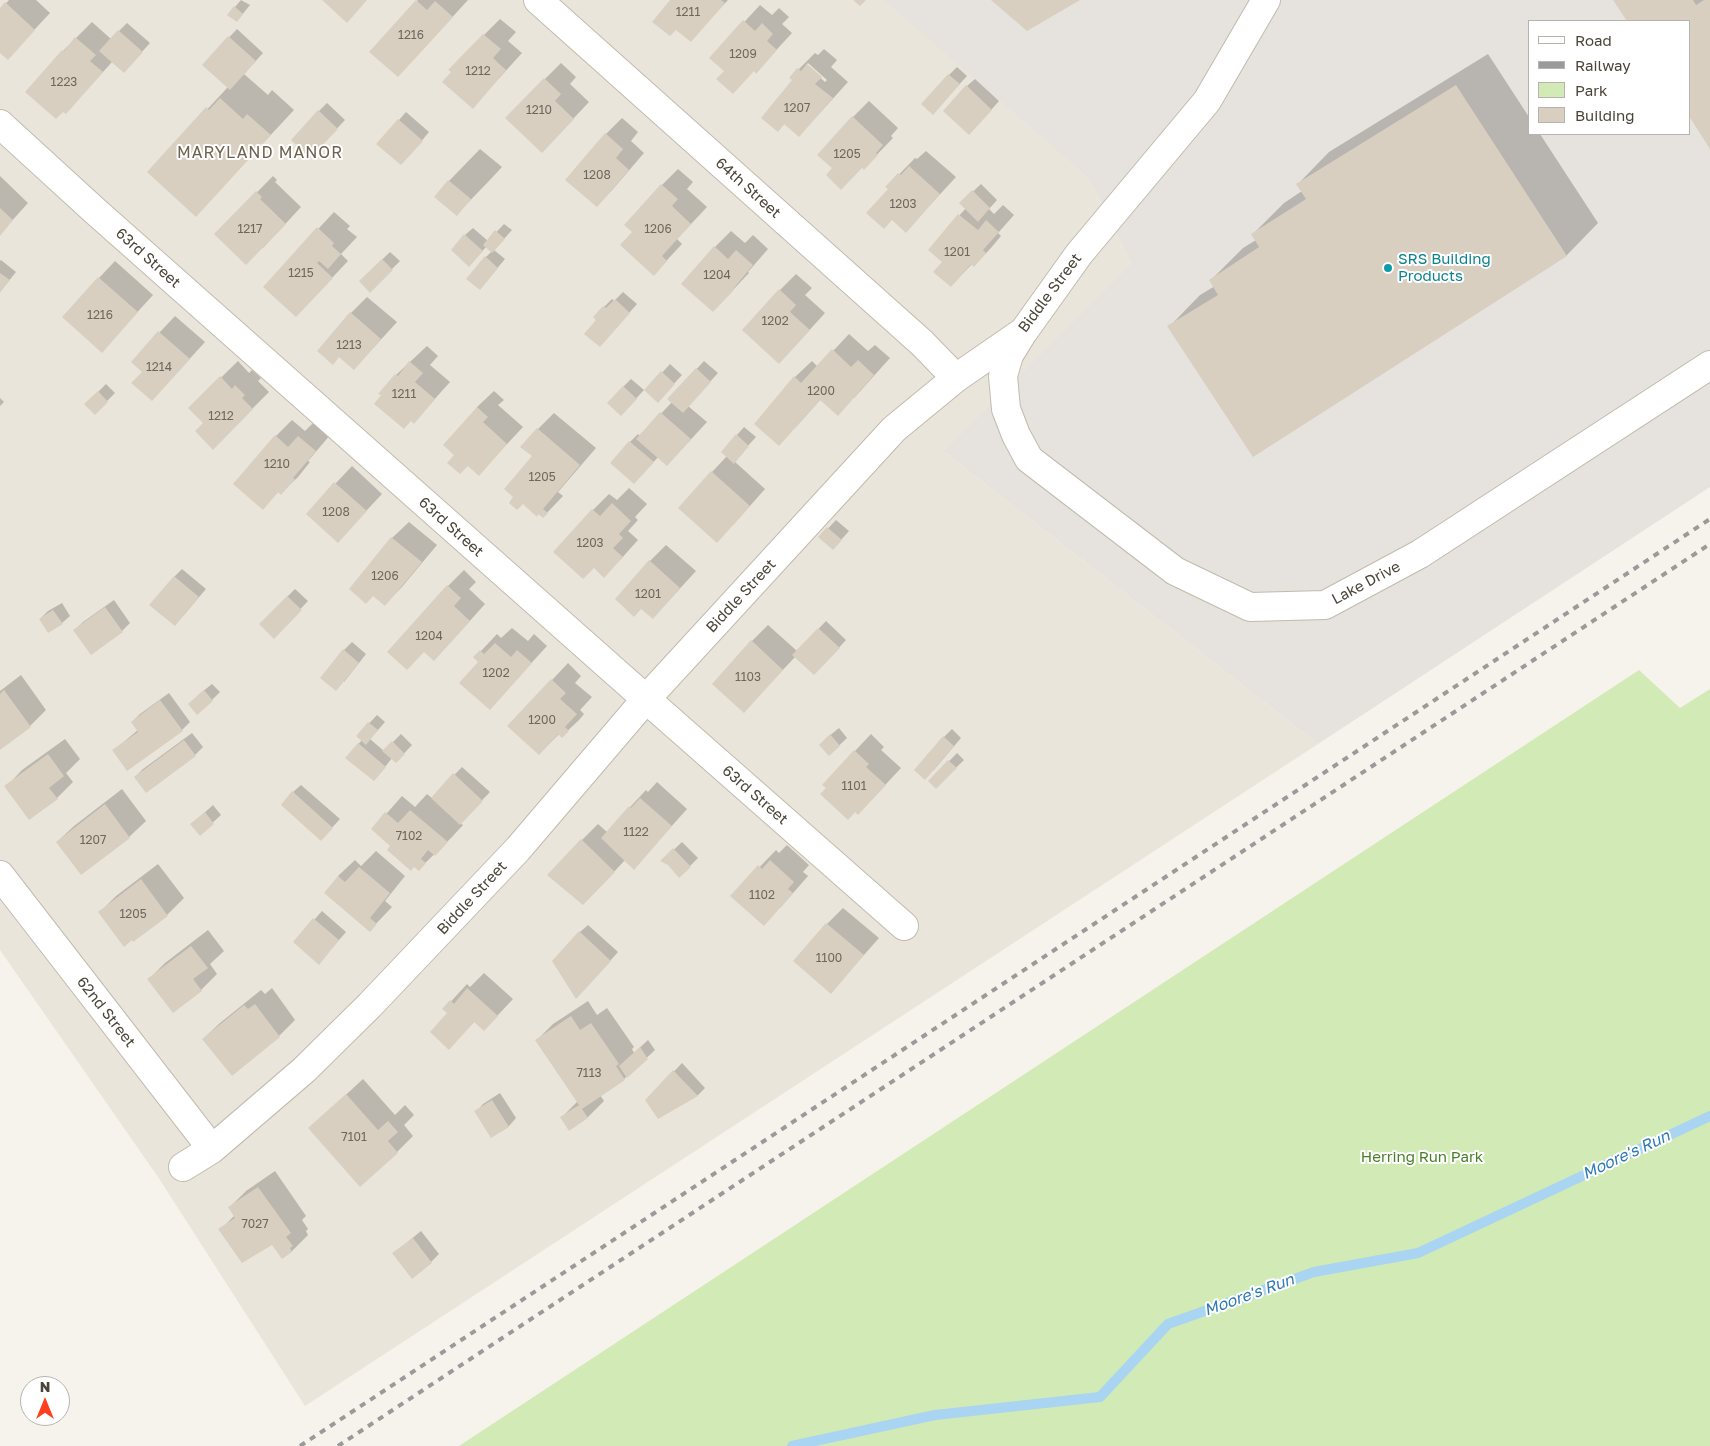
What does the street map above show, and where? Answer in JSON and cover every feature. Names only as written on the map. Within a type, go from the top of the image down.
[{"type":"street","name":"64th Street","points":[[538,0],[922,343],[956,378]]},
{"type":"street","name":"Biddle Street","points":[[183,1167],[212,1149],[304,1070],[370,1005],[518,849],[646,700],[894,429],[956,378],[1024,331],[1079,254],[1207,101],[1266,0]]},
{"type":"street","name":"63rd Street","points":[[0,124],[102,217],[646,700],[904,926]]},
{"type":"street","name":"Lake Drive","points":[[1024,331],[1009,355],[1003,376],[1006,409],[1016,435],[1028,458],[1175,571],[1250,608],[1325,605],[1420,554],[1710,365]]},
{"type":"street","name":"62nd Street","points":[[0,875],[212,1149]]},
{"type":"shaded area","points":[[0,0],[885,0],[1089,179],[1131,263],[943,451],[1318,744],[305,1406],[158,1177],[0,950]]},
{"type":"shaded area","points":[[884,0],[1710,0],[1710,487],[1318,744],[943,451],[1131,263],[1089,179]]},
{"type":"green space","name":"Herring Run Park","points":[[1639,670],[1680,708],[1710,689],[1710,1446],[459,1446]]},
{"type":"building","points":[[322,0],[367,0],[347,23]]},
{"type":"building","points":[[416,0],[427,10],[435,1],[453,17],[398,77],[369,52]]},
{"type":"building","points":[[670,0],[721,0],[725,3],[691,42],[676,30],[670,36],[652,22]]},
{"type":"building","points":[[853,0],[866,0],[860,6]]},
{"type":"building","points":[[991,0],[1080,0],[1027,31]]},
{"type":"building","points":[[1613,0],[1693,0],[1696,5],[1704,0],[1710,0],[1710,149],[1690,118],[1690,20],[1626,20]]},
{"type":"building","points":[[5,2],[35,30],[8,60],[0,53],[0,8]]},
{"type":"building","points":[[234,6],[243,14],[237,22],[227,15]]},
{"type":"building","points":[[743,20],[755,31],[762,23],[773,34],[767,41],[777,50],[756,74],[754,71],[733,94],[716,79],[724,71],[709,58]]},
{"type":"building","points":[[118,30],[143,52],[124,73],[99,51]]},
{"type":"building","points":[[483,34],[501,49],[493,58],[506,70],[473,109],[442,82],[451,72],[448,70]]},
{"type":"building","points":[[228,36],[256,61],[230,90],[202,65]]},
{"type":"building","points":[[75,37],[96,55],[90,61],[103,72],[66,114],[63,112],[56,119],[25,92]]},
{"type":"building","points":[[807,64],[822,77],[815,84],[833,98],[799,137],[784,124],[778,132],[761,118],[792,80],[789,78],[797,68],[801,71]]},
{"type":"building","points":[[948,74],[960,84],[933,115],[921,104]]},
{"type":"building","points":[[544,78],[561,94],[555,101],[574,119],[542,153],[505,118]]},
{"type":"building","points":[[966,85],[992,110],[969,135],[943,111]]},
{"type":"building","name":"SRS Building Products","points":[[1456,85],[1567,256],[1253,457],[1167,326],[1218,295],[1209,280],[1259,247],[1251,234],[1306,199],[1296,184]]},
{"type":"building","points":[[220,98],[243,119],[247,114],[271,135],[196,217],[147,172],[206,107],[209,110]]},
{"type":"building","points":[[318,110],[338,129],[310,158],[291,140]]},
{"type":"building","points":[[852,116],[883,145],[876,153],[878,155],[864,170],[862,168],[841,190],[826,175],[832,168],[817,155]]},
{"type":"building","points":[[398,119],[423,141],[401,165],[376,144]]},
{"type":"building","points":[[605,133],[623,149],[616,158],[629,170],[597,207],[565,180]]},
{"type":"building","points":[[909,166],[940,194],[906,233],[892,220],[884,229],[866,213],[888,189],[885,187],[898,173],[901,175]]},
{"type":"building","points":[[448,180],[471,199],[457,216],[434,197]]},
{"type":"building","points":[[661,184],[678,199],[672,206],[691,224],[662,256],[667,261],[654,276],[620,245],[632,232],[624,225]]},
{"type":"building","points":[[972,190],[990,208],[978,222],[959,203]]},
{"type":"building","points":[[256,191],[262,197],[260,199],[286,224],[246,265],[214,234]]},
{"type":"building","points":[[0,208],[13,220],[0,236]]},
{"type":"building","points":[[958,214],[978,230],[986,220],[999,232],[983,250],[986,253],[974,267],[971,264],[951,287],[933,272],[942,262],[928,250]]},
{"type":"building","points":[[317,227],[334,243],[332,246],[341,254],[328,269],[319,261],[317,263],[333,278],[296,317],[263,287]]},
{"type":"building","points":[[495,230],[505,239],[492,253],[483,245]]},
{"type":"building","points":[[464,234],[483,251],[469,267],[451,250]]},
{"type":"building","points":[[714,246],[728,259],[736,250],[753,265],[734,290],[713,312],[681,284]]},
{"type":"building","points":[[485,256],[498,268],[480,290],[466,279]]},
{"type":"building","points":[[382,259],[393,270],[370,293],[359,281]]},
{"type":"building","points":[[0,273],[10,280],[0,292]]},
{"type":"building","points":[[98,277],[138,312],[102,353],[62,317]]},
{"type":"building","points":[[779,289],[796,305],[790,312],[810,330],[779,364],[742,330]]},
{"type":"building","points":[[615,299],[630,313],[600,347],[584,334],[596,320],[593,317],[603,306],[606,308]]},
{"type":"building","points":[[350,312],[381,339],[354,370],[339,357],[333,365],[317,351]]},
{"type":"building","points":[[158,331],[190,359],[152,401],[131,383],[142,372],[131,362]]},
{"type":"building","points":[[832,349],[851,367],[858,360],[874,375],[838,416],[820,400],[779,446],[754,424],[794,376],[801,383]]},
{"type":"building","points":[[409,361],[423,373],[415,382],[435,399],[414,424],[411,421],[404,429],[374,404],[381,395],[378,394],[395,374],[398,376]]},
{"type":"building","points":[[696,368],[711,382],[683,413],[667,399]]},
{"type":"building","points":[[661,371],[675,384],[658,403],[644,390]]},
{"type":"building","points":[[220,376],[232,389],[235,385],[245,395],[242,398],[253,409],[213,450],[195,431],[203,423],[188,408]]},
{"type":"building","points":[[623,386],[637,399],[621,416],[607,403]]},
{"type":"building","points":[[98,391],[108,402],[95,415],[84,404]]},
{"type":"building","points":[[477,407],[488,417],[483,422],[507,444],[479,476],[468,466],[460,474],[447,463],[454,455],[443,445]]},
{"type":"building","points":[[660,412],[691,439],[667,466],[636,439]]},
{"type":"building","points":[[537,428],[580,465],[543,509],[548,513],[543,518],[538,514],[537,517],[523,504],[517,510],[509,503],[513,497],[504,489],[532,456],[520,447]]},
{"type":"building","points":[[736,434],[749,446],[734,464],[721,452]]},
{"type":"building","points":[[275,435],[288,447],[298,436],[316,451],[281,495],[278,492],[263,510],[233,484]]},
{"type":"building","points":[[629,441],[654,462],[634,484],[610,463]]},
{"type":"building","points":[[711,471],[750,506],[717,543],[678,508]]},
{"type":"building","points":[[334,482],[367,511],[338,543],[306,514]]},
{"type":"building","points":[[612,503],[631,521],[619,534],[623,538],[613,548],[623,557],[604,578],[594,568],[583,579],[553,552],[592,509],[600,516]]},
{"type":"building","points":[[827,527],[842,540],[833,550],[818,537]]},
{"type":"building","points":[[391,537],[422,562],[385,606],[373,596],[366,604],[349,589]]},
{"type":"building","points":[[649,560],[680,588],[653,619],[641,609],[634,617],[615,599]]},
{"type":"building","points":[[174,576],[199,597],[175,626],[149,605]]},
{"type":"building","points":[[447,585],[461,598],[454,606],[470,621],[434,661],[424,652],[407,670],[387,652]]},
{"type":"building","points":[[287,596],[302,610],[274,639],[259,624]]},
{"type":"building","points":[[105,607],[123,632],[91,655],[73,630]]},
{"type":"building","points":[[53,610],[63,624],[48,633],[39,619]]},
{"type":"building","points":[[818,628],[840,648],[814,675],[792,655]]},
{"type":"building","points":[[751,640],[783,670],[744,713],[712,684]]},
{"type":"building","points":[[495,643],[511,657],[517,650],[532,663],[490,710],[459,683],[478,662],[473,657],[480,650],[484,654]]},
{"type":"building","points":[[343,649],[359,663],[336,691],[320,678]]},
{"type":"building","points":[[551,679],[566,693],[560,699],[577,714],[565,727],[569,731],[562,738],[558,734],[539,755],[507,726]]},
{"type":"building","points":[[4,690],[31,727],[0,750],[0,694]]},
{"type":"building","points":[[204,690],[213,701],[197,715],[188,704]]},
{"type":"building","points":[[160,700],[183,731],[127,771],[112,750],[138,732],[131,722]]},
{"type":"building","points":[[368,722],[378,730],[366,745],[356,736]]},
{"type":"building","points":[[830,734],[840,746],[829,756],[819,745]]},
{"type":"building","points":[[943,736],[954,746],[925,780],[914,770]]},
{"type":"building","points":[[184,740],[196,756],[146,793],[134,777]]},
{"type":"building","points":[[392,741],[405,754],[396,763],[382,751]]},
{"type":"building","points":[[358,743],[386,767],[374,781],[345,758]]},
{"type":"building","points":[[854,750],[869,764],[866,767],[886,785],[858,815],[855,812],[848,820],[820,794],[826,788],[822,785]]},
{"type":"building","points":[[48,754],[64,776],[49,788],[58,799],[29,820],[4,786]]},
{"type":"building","points":[[948,760],[957,768],[936,789],[928,781]]},
{"type":"building","points":[[453,773],[483,801],[460,825],[431,798]]},
{"type":"building","points":[[292,791],[333,828],[321,841],[281,805]]},
{"type":"building","points":[[640,798],[672,826],[634,870],[601,838],[629,806],[631,808]]},
{"type":"building","points":[[105,804],[130,838],[81,875],[56,842]]},
{"type":"building","points":[[410,810],[448,842],[435,856],[428,850],[421,859],[426,863],[419,871],[414,867],[411,871],[387,850],[390,846],[371,829],[385,812],[398,823]]},
{"type":"building","points":[[205,812],[214,824],[200,836],[190,824]]},
{"type":"building","points":[[581,839],[615,872],[583,905],[547,875]]},
{"type":"building","points":[[673,848],[691,867],[679,878],[668,865],[660,861]]},
{"type":"building","points":[[770,860],[794,882],[788,889],[793,893],[764,926],[730,896],[758,865],[762,869]]},
{"type":"building","points":[[359,867],[390,893],[370,918],[377,924],[370,932],[324,893],[338,876],[345,882]]},
{"type":"building","points":[[141,879],[168,916],[124,947],[98,912]]},
{"type":"building","points":[[313,918],[339,940],[319,965],[293,942]]},
{"type":"building","points":[[826,923],[864,955],[831,994],[793,961]]},
{"type":"building","points":[[579,931],[611,961],[576,999],[552,961]]},
{"type":"building","points":[[191,946],[208,968],[193,979],[202,991],[173,1013],[147,979]]},
{"type":"building","points":[[467,988],[498,1016],[484,1031],[474,1022],[449,1050],[430,1032],[447,1013],[442,1009],[450,1000],[454,1004]]},
{"type":"building","points":[[255,1004],[280,1037],[232,1076],[202,1039],[244,1005],[248,1009]]},
{"type":"building","points":[[571,1016],[580,1030],[591,1023],[619,1064],[616,1066],[625,1080],[582,1109],[588,1118],[569,1131],[560,1117],[579,1105],[535,1040]]},
{"type":"building","points":[[640,1047],[648,1059],[627,1078],[619,1066]]},
{"type":"building","points":[[673,1070],[698,1096],[658,1119],[645,1100]]},
{"type":"building","points":[[346,1094],[378,1130],[388,1121],[398,1132],[388,1141],[398,1153],[360,1187],[308,1128]]},
{"type":"building","points":[[492,1100],[509,1127],[491,1138],[474,1111]]},
{"type":"building","points":[[258,1187],[291,1233],[286,1237],[293,1246],[290,1248],[292,1252],[282,1259],[272,1245],[242,1263],[218,1229],[235,1218],[228,1207]]},
{"type":"building","points":[[413,1238],[432,1263],[412,1279],[392,1253]]},
{"type":"waterway","name":"Moore's Run","points":[[792,1446],[935,1415],[1100,1397],[1168,1324],[1314,1272],[1418,1253],[1710,1116]]},
{"type":"railway","points":[[300,1446],[1710,519]]},
{"type":"railway","points":[[338,1446],[1710,544]]},
{"type":"place","name":"SRS Building Products","points":[[1388,268]]},
{"type":"district","name":"MARYLAND MANOR","points":[[260,153]]}]
